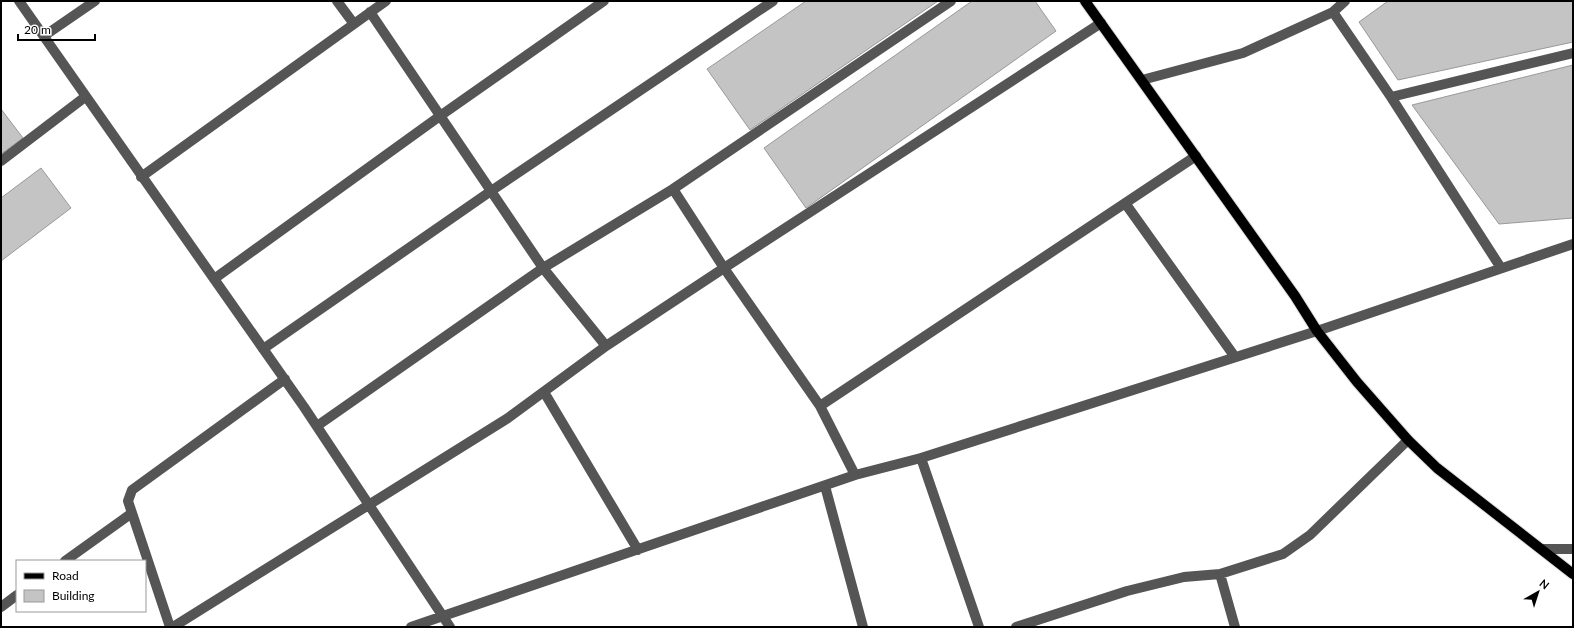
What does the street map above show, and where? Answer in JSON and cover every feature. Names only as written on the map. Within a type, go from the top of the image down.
[{"type":"main road","points":[[1085,1],[1295,296],[1317,331],[1357,382],[1408,440],[1437,468],[1573,574]]},
{"type":"street","points":[[19,1],[141,177],[285,379],[450,627]]},
{"type":"street","points":[[44,36],[95,1]]},
{"type":"street","points":[[337,1],[354,24]]},
{"type":"street","points":[[141,177],[386,1]]},
{"type":"street","points":[[214,279],[440,116],[604,1]]},
{"type":"street","points":[[263,349],[491,191],[773,1]]},
{"type":"street","points":[[317,426],[544,268],[673,188],[951,1]]},
{"type":"street","points":[[1142,80],[1243,53],[1333,12],[1345,1]]},
{"type":"street","points":[[370,12],[544,268],[606,346]]},
{"type":"street","points":[[1333,12],[1391,97],[1501,268]]},
{"type":"street","points":[[173,627],[508,418],[606,346],[1100,23]]},
{"type":"street","points":[[1391,97],[1573,53]]},
{"type":"street","points":[[1,161],[85,96]]},
{"type":"street","points":[[820,406],[1196,156]]},
{"type":"street","points":[[673,188],[724,268],[820,406],[856,475]]},
{"type":"street","points":[[1125,203],[1235,357]]},
{"type":"street","points":[[411,627],[856,475],[921,458],[1317,331],[1573,244]]},
{"type":"street","points":[[170,627],[128,501],[132,490],[285,379]]},
{"type":"street","points":[[544,392],[638,550]]},
{"type":"street","points":[[1016,627],[1128,591],[1184,577],[1220,574],[1283,554],[1310,535],[1408,440]]},
{"type":"street","points":[[921,458],[979,627]]},
{"type":"street","points":[[824,486],[863,627]]},
{"type":"street","points":[[66,560],[132,513]]},
{"type":"street","points":[[1542,549],[1573,549]]},
{"type":"street","points":[[1220,574],[1235,627]]},
{"type":"street","points":[[1,607],[16,596]]},
{"type":"building","points":[[806,1],[938,1],[750,130],[707,69]]},
{"type":"building","points":[[972,1],[1035,1],[1056,31],[806,208],[764,148]]},
{"type":"building","points":[[1388,1],[1573,1],[1573,42],[1398,80],[1359,22]]},
{"type":"building","points":[[1573,65],[1573,218],[1499,224],[1412,105]]},
{"type":"building","points":[[1,109],[23,138],[1,154]]},
{"type":"building","points":[[41,168],[71,208],[1,261],[1,198]]}]
